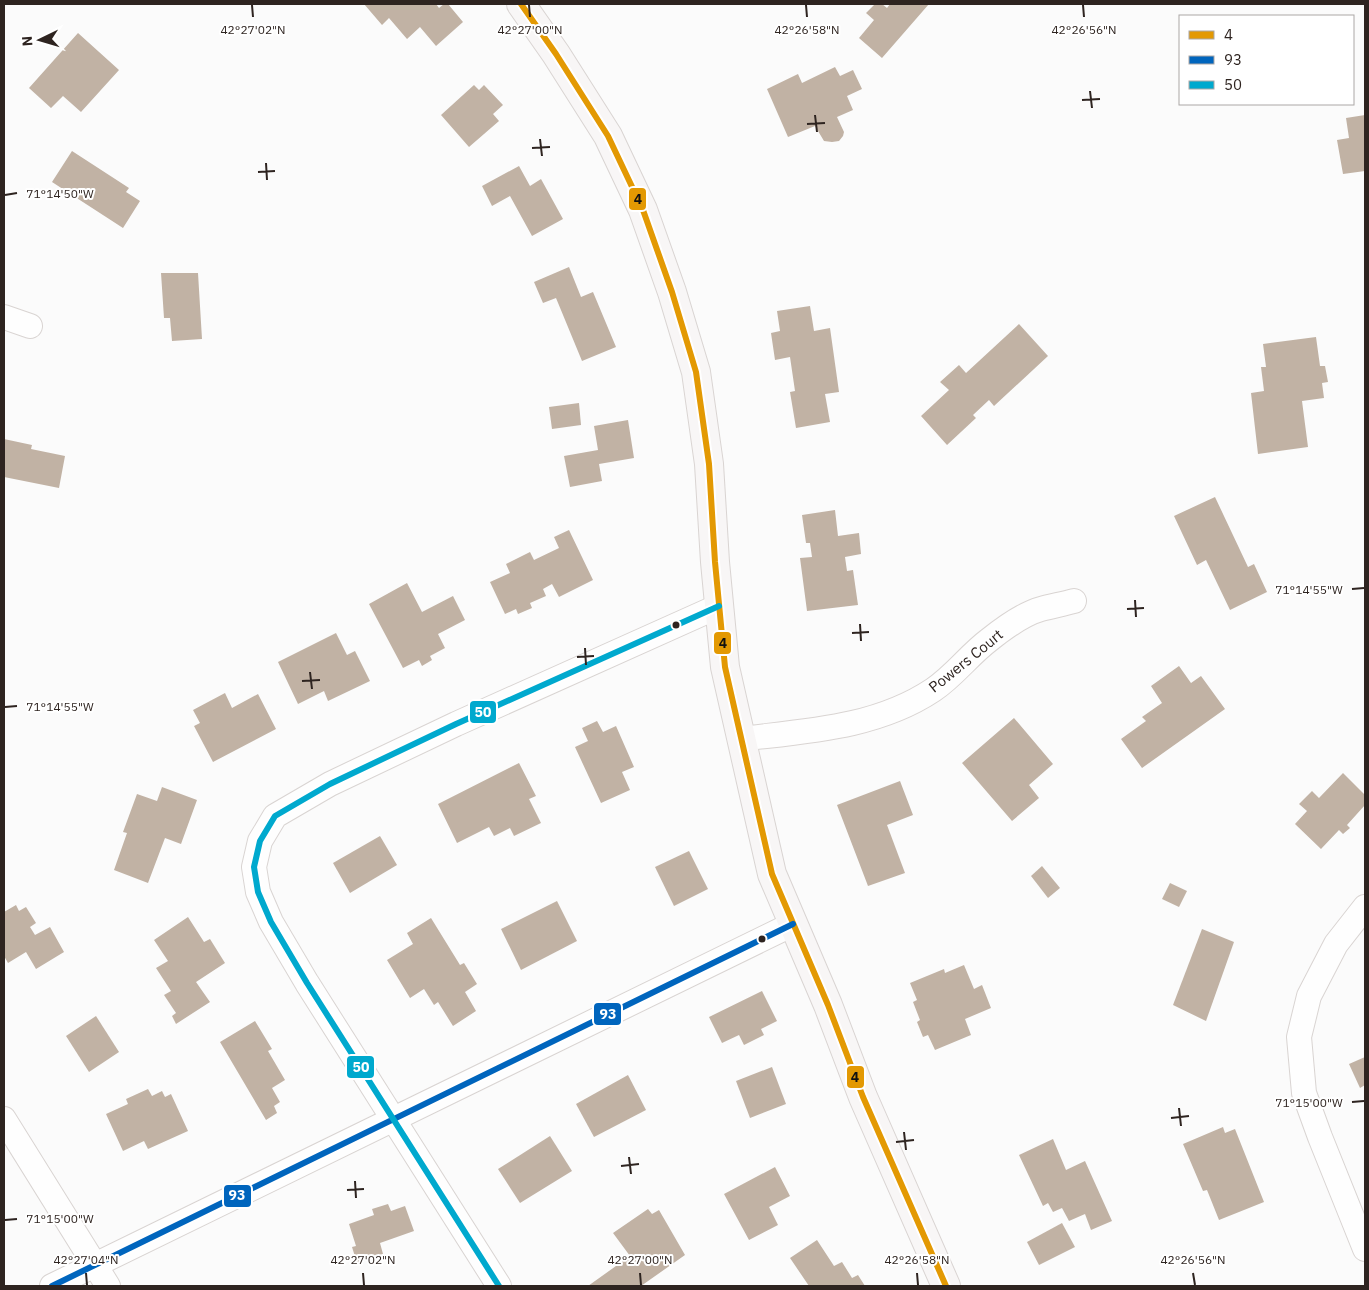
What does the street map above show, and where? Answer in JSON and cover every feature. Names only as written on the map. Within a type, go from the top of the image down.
[{"type":"street","points":[[521,4],[556,54],[608,136],[643,210],[672,292],[697,382],[709,464],[714,562],[725,667],[772,874],[828,1005],[863,1097],[946,1286]]},
{"type":"street","points":[[4,317],[30,326]]},
{"type":"street","name":"Powers Court","points":[[740,739],[814,731],[887,714],[933,690],[954,673],[988,640],[1016,622],[1039,609],[1074,601]]},
{"type":"street","points":[[499,1286],[307,983],[272,922],[258,892],[254,867],[260,841],[275,816],[330,784],[456,724],[719,606]]},
{"type":"street","points":[[1365,907],[1336,944],[1322,970],[1309,996],[1299,1037],[1304,1093],[1365,1249]]},
{"type":"street","points":[[52,1286],[793,924]]},
{"type":"street","points":[[4,1119],[108,1286]]},
{"type":"building","points":[[364,4],[436,4],[439,8],[444,4],[448,4],[463,22],[436,46],[420,27],[407,39],[389,18],[382,25]]},
{"type":"building","points":[[875,4],[882,4],[887,8],[890,4],[929,4],[882,58],[859,38],[874,20],[866,13]]},
{"type":"building","points":[[78,33],[119,70],[81,112],[63,96],[51,108],[29,88]]},
{"type":"building","points":[[835,67],[840,76],[853,70],[862,89],[847,96],[853,110],[837,117],[844,132],[843,136],[839,141],[824,141],[815,126],[788,137],[767,89],[798,74],[802,83]]},
{"type":"building","points":[[474,85],[479,90],[484,85],[503,105],[493,114],[499,121],[469,147],[441,115]]},
{"type":"building","points":[[1365,115],[1365,171],[1343,174],[1337,140],[1349,138],[1346,118]]},
{"type":"building","points":[[72,151],[129,188],[126,192],[140,201],[123,228],[52,182]]},
{"type":"building","points":[[519,166],[530,186],[541,179],[563,219],[532,236],[510,196],[492,206],[482,186]]},
{"type":"building","points":[[569,267],[581,297],[593,292],[616,347],[582,361],[556,298],[543,303],[534,282]]},
{"type":"building","points":[[161,273],[198,273],[202,339],[172,341],[170,318],[164,318]]},
{"type":"building","points":[[810,306],[814,331],[830,328],[839,392],[825,394],[830,422],[796,428],[790,392],[795,391],[790,357],[775,360],[771,333],[780,331],[777,311]]},
{"type":"building","points":[[1019,324],[1048,356],[994,406],[989,400],[973,415],[976,418],[947,445],[921,416],[949,390],[940,382],[959,365],[966,373]]},
{"type":"building","points":[[1316,337],[1320,366],[1325,366],[1328,382],[1322,383],[1324,398],[1302,401],[1308,447],[1258,454],[1251,393],[1264,391],[1261,367],[1266,367],[1263,344]]},
{"type":"building","points":[[579,403],[581,425],[552,429],[549,407]]},
{"type":"building","points":[[628,420],[634,458],[599,464],[602,481],[570,487],[564,456],[598,450],[594,426]]},
{"type":"building","points":[[4,439],[32,445],[31,449],[65,456],[59,488],[4,477]]},
{"type":"building","points":[[1215,497],[1248,567],[1254,564],[1267,592],[1230,610],[1206,560],[1197,565],[1174,516]]},
{"type":"building","points":[[835,510],[838,536],[859,533],[861,554],[845,557],[847,571],[853,570],[858,605],[807,611],[800,558],[812,557],[810,543],[806,543],[802,515]]},
{"type":"building","points":[[569,530],[593,580],[559,597],[552,584],[543,589],[546,596],[530,603],[532,608],[518,614],[516,609],[505,614],[490,582],[510,573],[506,564],[530,552],[534,560],[559,548],[554,537]]},
{"type":"building","points":[[407,583],[422,612],[453,596],[465,620],[438,634],[445,648],[430,656],[432,660],[422,666],[419,660],[403,668],[369,604]]},
{"type":"building","points":[[336,633],[347,655],[355,651],[370,681],[328,701],[324,691],[298,704],[278,662]]},
{"type":"building","points":[[1179,666],[1191,683],[1201,676],[1225,709],[1142,768],[1121,739],[1146,721],[1142,717],[1162,703],[1151,686]]},
{"type":"building","points":[[225,693],[232,708],[258,694],[276,729],[213,762],[194,726],[200,723],[193,710]]},
{"type":"building","points":[[1014,718],[1053,764],[1029,785],[1039,798],[1012,821],[962,763]]},
{"type":"building","points":[[597,721],[603,732],[616,726],[634,767],[622,772],[630,790],[601,803],[575,747],[588,741],[582,728]]},
{"type":"building","points":[[519,763],[536,796],[529,799],[541,823],[514,836],[510,828],[494,836],[489,827],[457,843],[438,804]]},
{"type":"building","points":[[1343,773],[1365,795],[1365,805],[1347,825],[1350,828],[1343,834],[1339,830],[1321,849],[1295,824],[1307,811],[1299,804],[1312,791],[1319,798]]},
{"type":"building","points":[[900,781],[913,815],[887,825],[905,873],[868,886],[837,805]]},
{"type":"building","points":[[162,787],[197,800],[181,844],[165,838],[148,883],[114,870],[127,833],[123,832],[137,794],[157,801]]},
{"type":"building","points":[[380,836],[397,865],[350,893],[333,863]]},
{"type":"building","points":[[689,851],[708,889],[674,906],[655,867]]},
{"type":"building","points":[[1042,866],[1060,888],[1048,898],[1031,876]]},
{"type":"building","points":[[1170,883],[1187,891],[1179,907],[1162,899]]},
{"type":"building","points":[[557,901],[577,941],[521,970],[501,929]]},
{"type":"building","points":[[16,905],[19,911],[26,907],[36,923],[30,927],[35,935],[50,927],[64,952],[36,969],[26,952],[8,963],[4,956],[4,912]]},
{"type":"building","points":[[188,917],[204,942],[210,939],[225,963],[196,982],[210,1002],[176,1024],[172,1016],[176,1013],[164,995],[171,991],[156,968],[168,961],[154,940]]},
{"type":"building","points":[[431,918],[460,965],[464,963],[477,984],[465,992],[476,1011],[453,1026],[438,1002],[434,1005],[424,989],[410,998],[387,960],[413,944],[407,933]]},
{"type":"building","points":[[1202,929],[1234,942],[1206,1021],[1173,1005]]},
{"type":"building","points":[[964,965],[974,989],[982,985],[991,1008],[965,1019],[971,1035],[935,1050],[928,1035],[923,1037],[917,1022],[920,1020],[913,1002],[917,1000],[910,983],[944,969],[945,973]]},
{"type":"building","points":[[762,991],[777,1021],[761,1029],[764,1035],[744,1045],[739,1035],[722,1043],[709,1017]]},
{"type":"building","points":[[96,1016],[119,1052],[89,1072],[66,1036]]},
{"type":"building","points":[[255,1021],[272,1049],[268,1051],[285,1080],[272,1088],[280,1102],[274,1106],[277,1113],[266,1120],[220,1042]]},
{"type":"building","points":[[1365,1057],[1365,1085],[1360,1088],[1349,1064]]},
{"type":"building","points":[[772,1067],[786,1104],[750,1118],[736,1081]]},
{"type":"building","points":[[628,1075],[646,1110],[594,1137],[576,1104]]},
{"type":"building","points":[[148,1089],[152,1096],[162,1091],[165,1097],[171,1094],[188,1131],[148,1149],[144,1141],[123,1151],[106,1114],[128,1104],[126,1099]]},
{"type":"building","points":[[1223,1127],[1225,1133],[1235,1129],[1264,1202],[1219,1220],[1207,1190],[1203,1191],[1183,1144]]},
{"type":"building","points":[[550,1136],[572,1171],[520,1203],[498,1169]]},
{"type":"building","points":[[1053,1139],[1066,1170],[1085,1161],[1112,1221],[1091,1230],[1085,1214],[1069,1221],[1062,1208],[1053,1212],[1048,1203],[1043,1206],[1019,1155]]},
{"type":"building","points":[[775,1167],[790,1196],[769,1207],[778,1225],[749,1240],[724,1194]]},
{"type":"building","points":[[388,1204],[391,1211],[405,1206],[414,1231],[380,1243],[383,1254],[357,1263],[352,1247],[356,1246],[349,1224],[374,1215],[372,1209]]},
{"type":"building","points":[[648,1209],[652,1214],[659,1210],[685,1255],[641,1286],[588,1286],[630,1256],[613,1233]]},
{"type":"building","points":[[1062,1223],[1075,1247],[1039,1265],[1027,1242]]},
{"type":"building","points":[[817,1240],[834,1266],[842,1262],[852,1278],[858,1275],[865,1286],[809,1286],[790,1258]]},
{"type":"transit line","name":"4","points":[[521,4],[556,54],[608,136],[643,210],[672,292],[696,372],[709,464],[715,562],[725,667],[772,874],[828,1005],[863,1097],[946,1286]]},
{"type":"transit line","name":"50","points":[[499,1286],[307,983],[271,922],[258,892],[254,867],[260,841],[275,816],[330,784],[456,724],[719,606]]},
{"type":"transit line","name":"93","points":[[52,1286],[793,924]]}]
